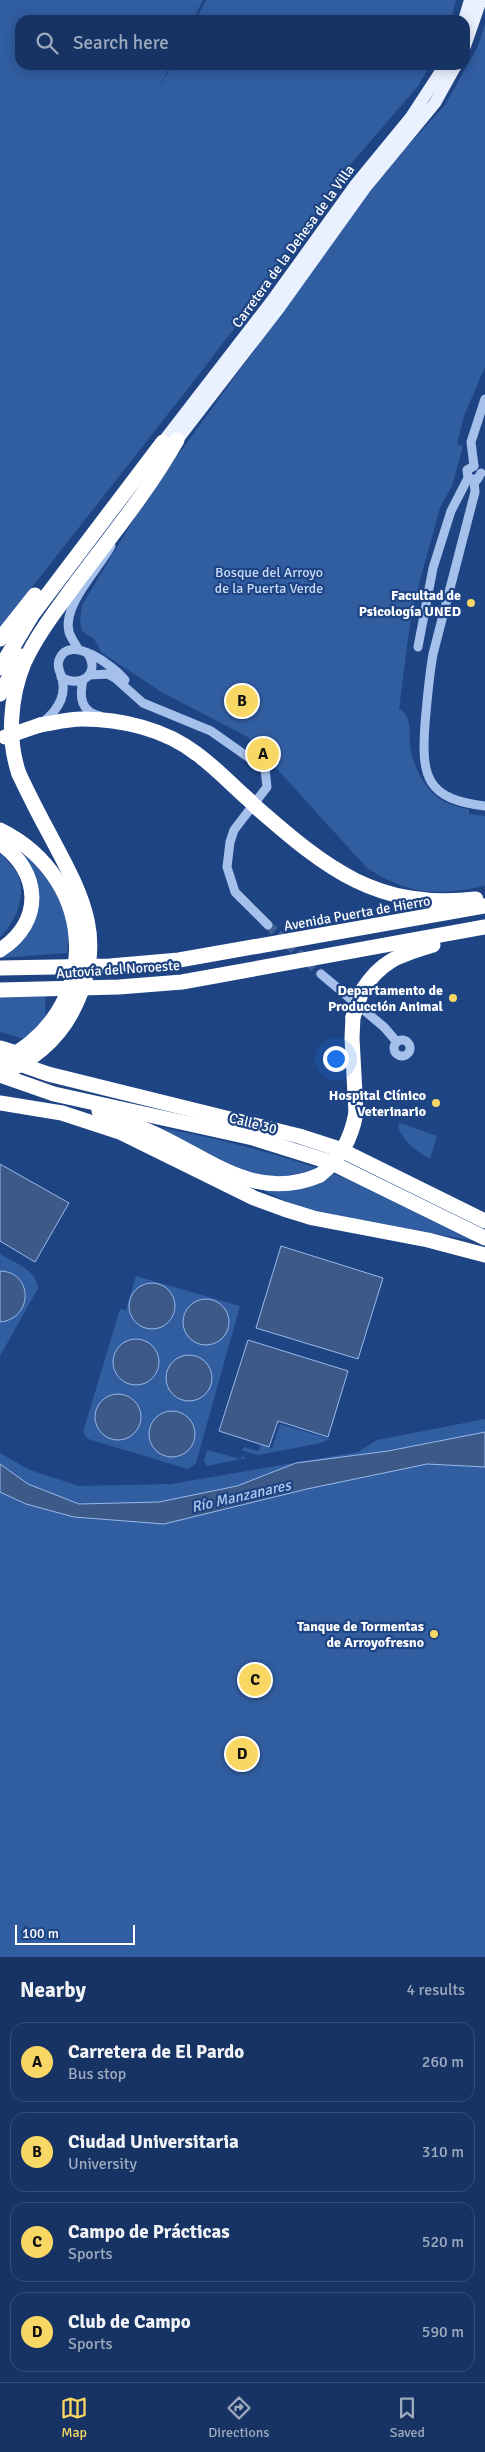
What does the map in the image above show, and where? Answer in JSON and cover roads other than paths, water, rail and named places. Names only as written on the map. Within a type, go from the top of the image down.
[{"type":"highway","points":[[0,1074],[36,1054],[64,1025],[84,984],[90,953],[89,926],[82,899],[18,774],[12,743],[13,707],[24,663],[55,613],[155,479],[170,441]]},
{"type":"highway","points":[[0,639],[138,468],[170,441]]},
{"type":"highway","points":[[0,668],[32,615],[170,441]]},
{"type":"highway","points":[[0,694],[46,614],[170,441]]},
{"type":"highway","points":[[0,740],[40,725],[81,719],[122,722],[152,731],[179,742],[197,754],[314,856],[340,873],[366,886],[394,895],[432,900],[485,897]]},
{"type":"highway","points":[[0,830],[29,847],[54,874],[69,901],[77,937],[74,975],[67,996],[55,1018],[30,1044],[0,1053]]},
{"type":"highway","points":[[0,844],[12,852],[20,862],[31,883],[34,895],[23,927],[8,945],[0,950]]},
{"type":"highway","name":"Avenida Puerta de Hierro","points":[[234,951],[485,906]]},
{"type":"highway","points":[[54,1094],[154,1133],[187,1152],[252,1181],[273,1185],[289,1185],[304,1182],[320,1175],[334,1163],[343,1152],[354,1128],[356,1113],[352,1038],[353,1017],[362,991],[371,977],[393,958],[485,929]]},
{"type":"highway","name":"Autovía del Noroeste","points":[[0,990],[119,987],[182,982],[485,929]]},
{"type":"highway","name":"Autovía del Noroeste","points":[[0,968],[110,966],[178,960],[234,951]]},
{"type":"highway","points":[[0,1053],[286,1126],[299,1136],[339,1149],[485,1221]]},
{"type":"highway","name":"Calle 30","points":[[0,1074],[54,1094],[253,1138],[330,1162],[485,1238]]},
{"type":"highway","points":[[0,1103],[62,1113],[120,1132],[254,1198],[284,1209],[313,1218],[428,1240],[485,1255]]},
{"type":"main road","points":[[466,15],[470,0]]},
{"type":"main road","points":[[470,32],[481,0]]},
{"type":"main road","name":"Carretera de la Dehesa de la Villa","points":[[170,441],[356,184],[412,117],[442,70]]},
{"type":"main road","name":"Carretera de la Dehesa de la Villa","points":[[170,441],[273,316],[365,188],[435,103],[453,70]]},
{"type":"street","points":[[418,647],[433,568],[451,511],[477,476],[480,469],[474,466],[471,442],[485,399]]},
{"type":"street","points":[[477,476],[474,497],[433,654],[428,688],[424,764],[433,785],[440,792],[460,802],[485,806]]},
{"type":"street","points":[[78,649],[69,632],[68,616],[73,604],[104,559],[130,512]]},
{"type":"street","points":[[40,725],[56,712],[61,702],[63,690],[58,661],[63,653],[70,649],[78,649],[115,668],[132,689],[154,708]]},
{"type":"street","points":[[88,654],[92,662],[80,695],[85,708],[96,715],[122,722]]},
{"type":"street","points":[[61,677],[75,682],[108,674],[115,678],[133,696],[154,708],[211,731],[265,769],[267,787],[234,830],[230,842],[227,867],[235,892],[268,925]]},
{"type":"street","points":[[320,974],[384,1027],[397,1042]]},
{"type":"water","points":[[0,1164],[69,1203],[35,1262],[0,1241]]},
{"type":"water","points":[[281,1246],[383,1278],[358,1359],[256,1328]]},
{"type":"water","points":[[0,1271],[11,1273],[19,1279],[24,1287],[25,1296],[19,1313],[11,1319],[0,1322]]},
{"type":"water","points":[[152,1283],[165,1287],[171,1293],[175,1306],[171,1319],[165,1325],[152,1329],[139,1325],[133,1319],[129,1306],[133,1293],[139,1287]]},
{"type":"water","points":[[206,1299],[219,1303],[225,1309],[229,1322],[225,1335],[219,1341],[206,1345],[193,1341],[187,1335],[183,1322],[187,1309],[193,1303]]},
{"type":"water","points":[[136,1339],[149,1343],[155,1349],[159,1362],[155,1375],[149,1381],[136,1385],[123,1381],[117,1375],[113,1362],[117,1349],[123,1343]]},
{"type":"water","points":[[248,1340],[348,1371],[328,1437],[278,1421],[269,1447],[219,1431]]},
{"type":"water","points":[[189,1355],[202,1359],[208,1365],[212,1378],[208,1391],[202,1397],[189,1401],[176,1397],[170,1391],[166,1378],[170,1365],[176,1359]]},
{"type":"water","points":[[118,1394],[131,1398],[137,1404],[141,1417],[137,1430],[131,1436],[118,1440],[105,1436],[99,1430],[95,1417],[99,1404],[105,1398]]},
{"type":"water","points":[[172,1411],[185,1415],[191,1421],[195,1434],[191,1447],[185,1453],[172,1457],[159,1453],[153,1447],[149,1434],[153,1421],[159,1415]]},
{"type":"water","name":"Río Manzanares","points":[[485,1432],[485,1467],[427,1464],[307,1489],[164,1524],[74,1517],[26,1504],[0,1492],[0,1464],[28,1484],[79,1504],[159,1502],[237,1486],[296,1463],[388,1451]]},
{"type":"tunnel","points":[[268,925],[321,974]]},
{"type":"place","name":"Facultad de Psicología UNED","points":[[471,603]]},
{"type":"place","name":"Ciudad Universitaria","points":[[242,701]]},
{"type":"place","name":"Carretera de El Pardo","points":[[263,754]]},
{"type":"place","name":"Departamento de Producción Animal","points":[[453,998]]},
{"type":"place","name":"Hospital Clínico Veterinario","points":[[436,1103]]},
{"type":"place","name":"Tanque de Tormentas de Arroyofresno","points":[[434,1634]]},
{"type":"place","name":"Campo de Prácticas","points":[[255,1680]]},
{"type":"place","name":"Club de Campo","points":[[242,1754]]},
{"type":"park label","name":"Bosque del Arroyo de la Puerta Verde","points":[[269,580]]}]
